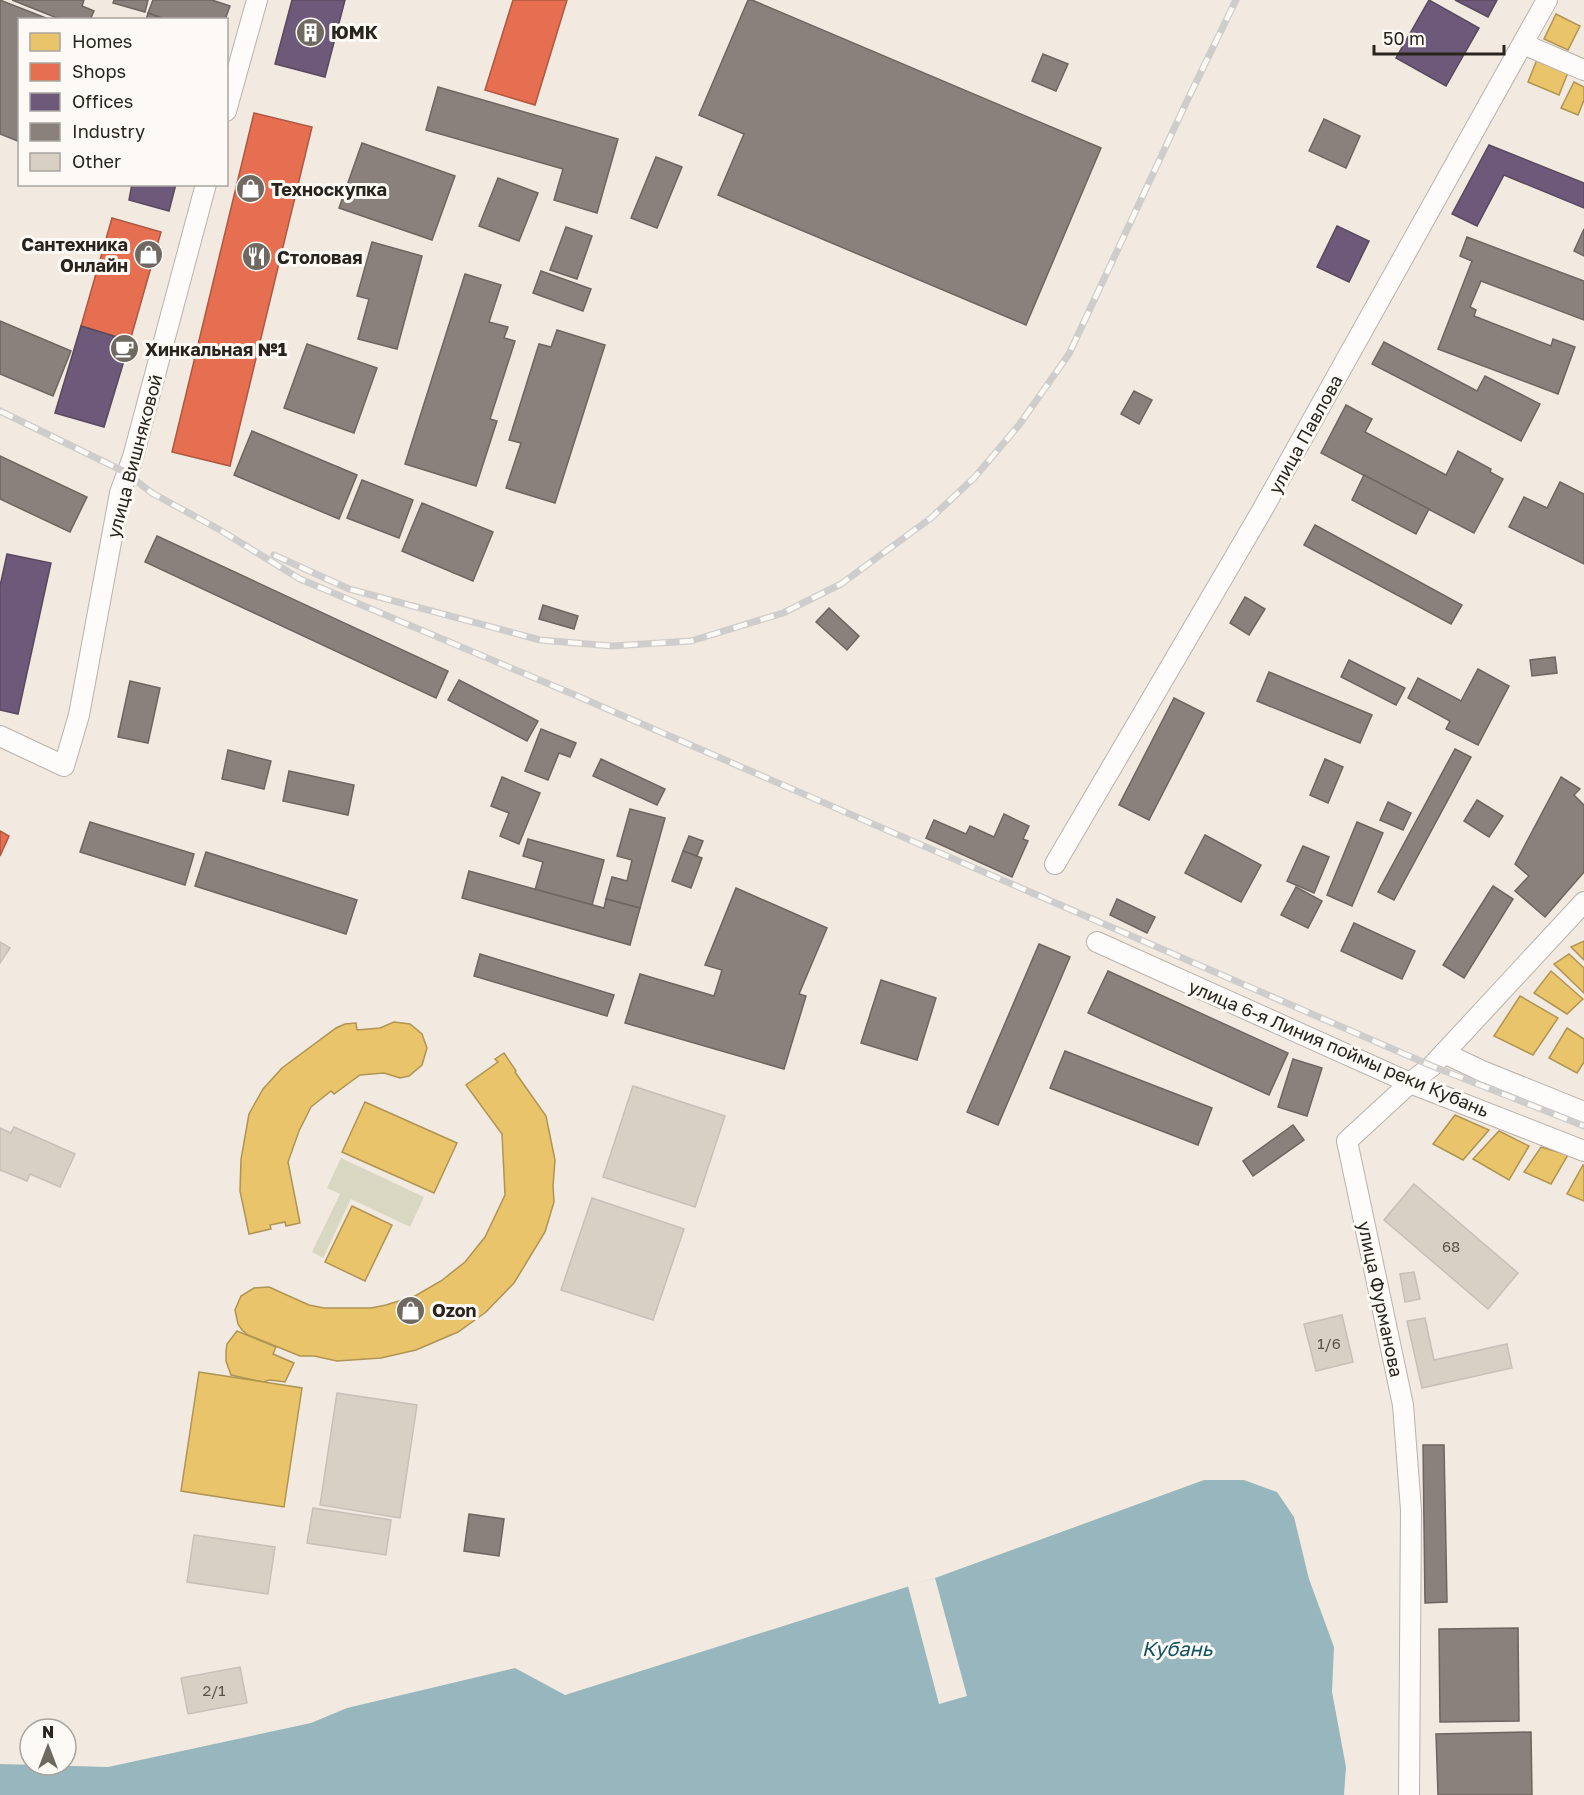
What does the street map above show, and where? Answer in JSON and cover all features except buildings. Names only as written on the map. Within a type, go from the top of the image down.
[{"type":"street","points":[[228,104],[257,0]]},
{"type":"street","name":"улица Павлова","points":[[1055,864],[1260,514],[1547,0]]},
{"type":"street","points":[[1523,44],[1584,70]]},
{"type":"street","name":"улица Вишняковой","points":[[0,736],[64,766],[79,715],[120,493],[133,457],[205,186]]},
{"type":"street","name":"улица Фурманова","points":[[1409,1795],[1411,1510],[1403,1405],[1347,1141],[1410,1083],[1432,1066],[1584,902]]},
{"type":"street","name":"улица 6-я Линия поймы реки Кубань","points":[[1097,942],[1410,1083],[1584,1151]]},
{"type":"street","name":"улица 6-я Линия поймы реки Кубань","points":[[1444,1053],[1482,1071],[1584,1112]]},
{"type":"green space","points":[[341,1158],[424,1197],[410,1227],[351,1199],[323,1258],[312,1252],[340,1194],[327,1188]]},
{"type":"water","name":"Кубань","points":[[1204,1480],[1244,1480],[1277,1492],[1294,1517],[1309,1579],[1334,1647],[1332,1692],[1346,1767],[1344,1795],[0,1795],[0,1764],[18,1764],[18,1777],[78,1777],[78,1766],[108,1767],[311,1723],[347,1708],[515,1668],[565,1695],[935,1578]]},
{"type":"pier","points":[[935,1578],[967,1696],[939,1704],[908,1586]]},
{"type":"railway","points":[[274,555],[349,589],[540,640],[612,646],[691,641],[783,613],[841,584],[931,518],[974,478],[1019,425],[1069,354],[1236,0]]},
{"type":"railway","points":[[0,411],[125,472],[152,493],[220,530],[300,579],[568,692],[1432,1066],[1584,1126]]},
{"type":"place","name":"ЮМК","points":[[310,32]]},
{"type":"place","name":"Техноскупка","points":[[250,189]]},
{"type":"place","name":"Сантехника Онлайн","points":[[149,254]]},
{"type":"place","name":"Столовая","points":[[256,257]]},
{"type":"place","name":"Хинкальная №1","points":[[124,349]]},
{"type":"place","name":"Ozon","points":[[411,1310]]}]
